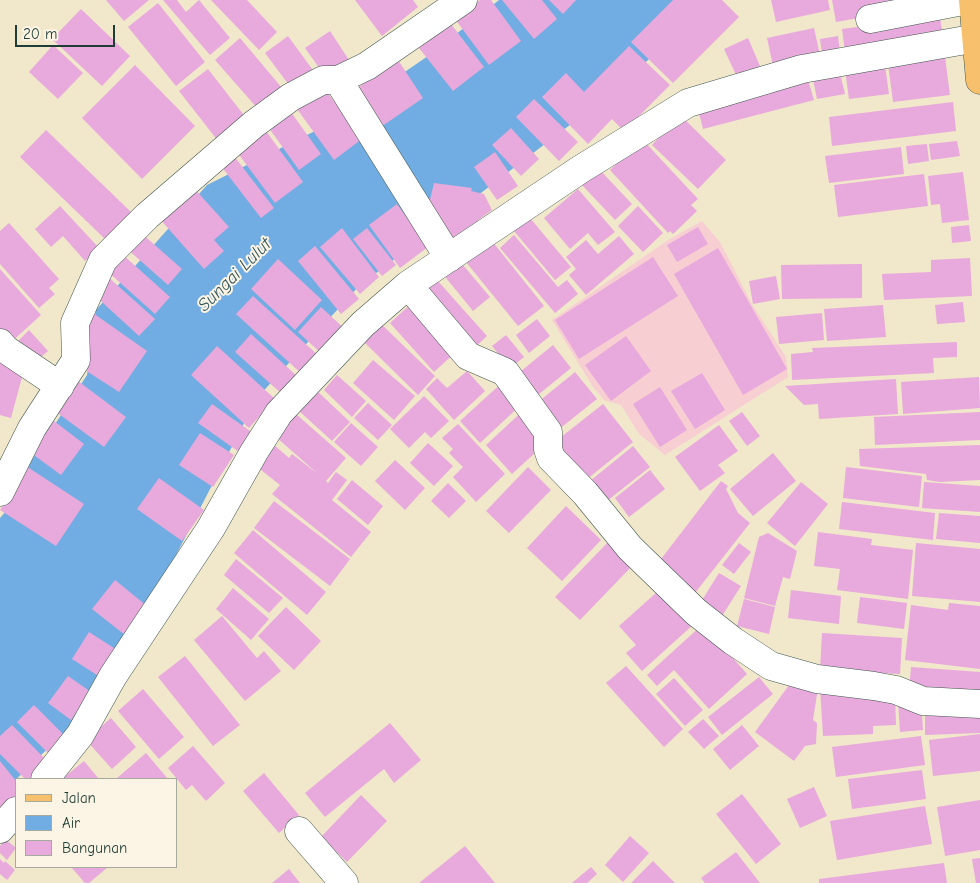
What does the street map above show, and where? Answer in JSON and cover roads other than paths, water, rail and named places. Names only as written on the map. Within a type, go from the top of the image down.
[{"type":"main road","points":[[973,0],[980,80]]},
{"type":"street","points":[[342,86],[366,66],[462,0]]},
{"type":"street","points":[[870,19],[968,0]]},
{"type":"street","points":[[46,778],[80,735],[113,676],[211,528],[254,452],[279,413],[363,324],[445,250],[688,103],[802,69],[976,38]]},
{"type":"street","points":[[0,492],[32,428],[76,360],[75,324],[103,260],[147,216],[254,124],[314,83],[323,80],[342,86],[445,250]]},
{"type":"street","points":[[408,285],[468,356],[505,372],[548,432],[548,449],[552,458],[630,548],[696,612],[732,641],[771,666],[817,679],[896,690],[923,701],[980,704]]},
{"type":"street","points":[[0,343],[5,349],[60,386]]},
{"type":"street","points":[[0,829],[15,812]]},
{"type":"street","points":[[299,831],[344,883]]},
{"type":"water","name":"Sungai Lulut","points":[[499,0],[715,0],[609,95],[358,287],[257,398],[176,555],[74,723],[17,778],[15,778],[15,780],[0,795],[0,518],[6,511],[33,458],[87,375],[96,310],[207,185],[327,125],[431,54]]}]
